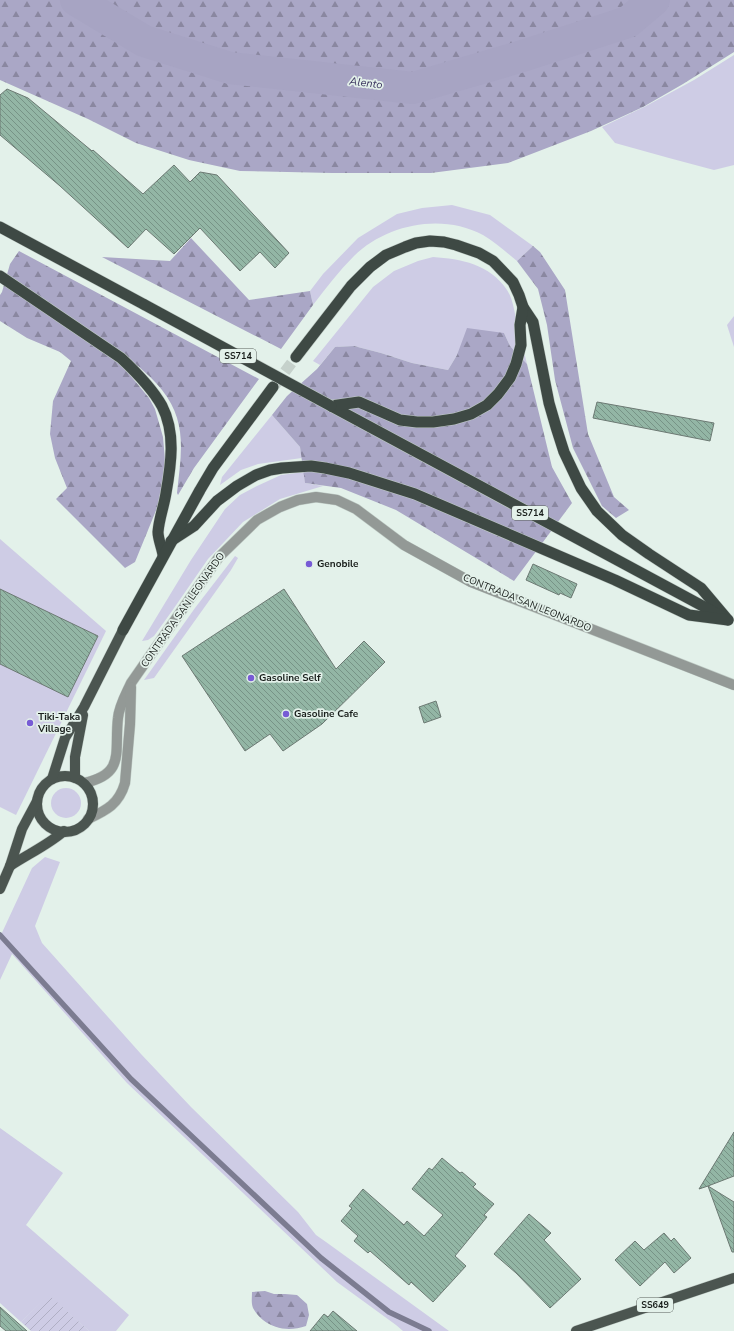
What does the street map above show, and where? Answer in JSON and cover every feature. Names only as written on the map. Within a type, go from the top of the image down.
[{"type":"highway","name":"SS714","points":[[0,227],[731,622]]},
{"type":"highway","points":[[296,357],[351,286],[370,267],[386,255],[416,243],[430,241],[444,242],[479,253],[493,261],[513,282],[519,295],[522,307],[520,346],[516,364],[510,378],[498,394],[487,405],[471,414],[454,419],[433,422],[400,420],[359,402],[331,406]]},
{"type":"highway","points":[[0,276],[121,358],[138,374],[162,406],[168,422],[171,440],[171,457],[166,494],[158,532],[164,555]]},
{"type":"highway","points":[[522,307],[533,322],[549,403],[564,452],[581,488],[597,511],[617,530],[649,554],[701,588],[731,622]]},
{"type":"highway","points":[[122,630],[213,468],[273,387]]},
{"type":"highway","points":[[171,541],[194,526],[217,501],[237,486],[256,475],[282,468],[311,466],[325,468],[349,473],[415,494],[615,580],[689,615],[731,622]]},
{"type":"main road","points":[[52,779],[65,738],[84,707],[122,630]]},
{"type":"main road","points":[[79,780],[75,757],[84,707]]},
{"type":"main road","points":[[0,889],[10,866],[22,829],[40,791],[45,784],[60,776],[68,776],[79,780],[89,789],[92,796],[92,811],[82,826],[64,832],[55,830],[47,825],[40,817],[37,809],[37,799]]},
{"type":"main road","points":[[10,866],[50,843],[64,832]]},
{"type":"main road","name":"SS649","points":[[576,1331],[734,1278]]},
{"type":"street","name":"CONTRADA SAN LEONARDO","points":[[79,780],[97,780],[110,770],[114,763],[117,748],[118,717],[131,684],[219,557],[257,520],[280,507],[298,500],[316,497],[337,500],[356,509],[404,545],[471,582],[734,685]]},
{"type":"street","points":[[88,818],[111,807],[123,791],[125,784],[130,724],[131,684]]},
{"type":"shaded area","points":[[734,55],[734,165],[714,170],[615,143],[602,127],[646,106],[694,80]]},
{"type":"shaded area","points":[[452,205],[490,215],[533,246],[517,261],[483,235],[467,228],[450,224],[433,224],[416,225],[399,229],[382,236],[367,245],[354,256],[313,305],[310,291],[323,274],[358,238],[397,214],[422,208]]},
{"type":"shaded area","points":[[433,257],[454,259],[474,264],[492,274],[500,281],[509,294],[515,311],[527,364],[510,346],[504,333],[457,355],[448,370],[412,363],[354,346],[335,347],[320,365],[313,361],[373,287],[394,271],[418,261]]},
{"type":"shaded area","points":[[734,316],[734,347],[727,325]]},
{"type":"shaded area","points":[[272,415],[300,447],[302,458],[258,464],[241,470],[220,485],[222,477]]},
{"type":"shaded area","points":[[304,472],[305,483],[323,486],[280,499],[243,522],[208,559],[154,636],[148,640],[142,641],[191,560],[225,509],[240,495],[257,486],[281,475]]},
{"type":"shaded area","name":"Tiki-Taka Village","points":[[0,539],[106,631],[16,815],[0,807]]},
{"type":"shaded area","points":[[235,556],[238,558],[231,570],[154,678],[144,680],[195,608]]},
{"type":"shaded area","points":[[66,788],[72,789],[80,797],[80,809],[72,817],[66,818],[60,817],[52,809],[51,803],[52,797],[60,789]]},
{"type":"shaded area","points":[[45,857],[60,862],[35,926],[42,943],[141,1054],[191,1107],[298,1212],[316,1235],[449,1331],[403,1331],[337,1282],[127,1083],[12,954],[0,980],[0,937],[32,868]]},
{"type":"shaded area","points":[[0,1128],[63,1173],[26,1225],[129,1315],[116,1331],[89,1331],[48,1295],[21,1322],[0,1303]]},
{"type":"shaded area","points":[[48,1294],[89,1331],[31,1331],[21,1322]]},
{"type":"green space","points":[[0,0],[74,0],[143,42],[230,68],[412,89],[628,23],[655,0],[734,0],[734,52],[643,107],[591,131],[508,163],[431,173],[240,171],[189,160],[136,143],[88,119],[0,80]]},
{"type":"green space","points":[[77,0],[653,0],[628,21],[516,57],[412,88],[230,67],[144,41]]},
{"type":"green space","points":[[191,238],[249,300],[310,291],[313,305],[281,349],[102,257],[170,261]]},
{"type":"green space","points":[[533,246],[540,252],[565,290],[588,434],[614,497],[629,510],[616,518],[602,506],[573,448],[555,380],[547,325],[538,289],[517,261]]},
{"type":"green space","points":[[19,251],[259,379],[194,468],[178,495],[181,439],[176,415],[162,390],[138,366],[130,375],[149,398],[155,409],[163,437],[165,460],[162,486],[157,508],[135,562],[125,568],[56,499],[67,488],[55,458],[50,434],[53,401],[71,361],[60,352],[27,338],[0,321],[0,295],[10,264]]},
{"type":"green space","points":[[467,328],[504,333],[510,346],[527,364],[552,467],[572,503],[514,581],[396,510],[341,488],[305,483],[300,447],[272,415],[287,396],[317,369],[335,347],[354,346],[412,363],[448,370],[457,355]]},
{"type":"green space","points":[[265,1291],[274,1294],[297,1295],[307,1304],[309,1315],[306,1326],[295,1329],[284,1329],[273,1326],[262,1319],[253,1308],[252,1292]]},
{"type":"building","points":[[7,89],[28,98],[92,151],[93,150],[143,194],[174,165],[190,182],[200,172],[217,175],[289,253],[275,268],[260,252],[240,271],[200,228],[174,254],[146,229],[128,248],[60,186],[0,135],[0,95]]},
{"type":"building","points":[[597,402],[714,423],[710,441],[593,418]]},
{"type":"building","points":[[533,564],[577,584],[571,598],[560,593],[559,595],[526,580]]},
{"type":"building","points":[[0,589],[98,636],[68,697],[0,664]]},
{"type":"building","points":[[284,589],[336,669],[364,641],[385,662],[322,724],[283,751],[270,734],[245,751],[182,656]]},
{"type":"building","points":[[436,701],[441,717],[424,723],[419,707]]},
{"type":"building","points":[[734,1132],[734,1176],[699,1189]]},
{"type":"building","points":[[442,1158],[476,1184],[473,1187],[494,1204],[484,1215],[487,1217],[455,1256],[466,1266],[433,1302],[411,1282],[409,1285],[370,1251],[368,1253],[354,1241],[358,1236],[341,1221],[352,1208],[349,1206],[363,1189],[404,1225],[407,1221],[424,1236],[443,1215],[412,1189],[429,1168],[432,1170]]},
{"type":"building","points":[[708,1186],[734,1202],[734,1252],[732,1252]]},
{"type":"building","points":[[529,1214],[551,1233],[544,1240],[581,1279],[550,1308],[516,1273],[494,1254]]},
{"type":"building","points":[[664,1233],[671,1241],[674,1238],[691,1258],[674,1273],[665,1262],[640,1286],[615,1260],[635,1241],[644,1250]]},
{"type":"building","points":[[0,1307],[27,1331],[6,1331],[0,1326]]},
{"type":"building","points":[[333,1311],[357,1331],[310,1331],[324,1314],[328,1317]]},
{"type":"waterway","name":"Alento","points":[[76,0],[144,41],[230,68],[413,88],[516,58],[628,22],[654,0]]},
{"type":"waterway","points":[[0,935],[131,1079],[321,1258],[389,1312],[429,1331]]},
{"type":"tunnel","points":[[275,385],[296,357]]},
{"type":"place","name":"Genobile","points":[[309,564]]},
{"type":"place","name":"Gasoline Self","points":[[251,678]]},
{"type":"place","name":"Gasoline Cafe","points":[[286,714]]},
{"type":"place","name":"Tiki-Taka Village","points":[[30,723]]}]
